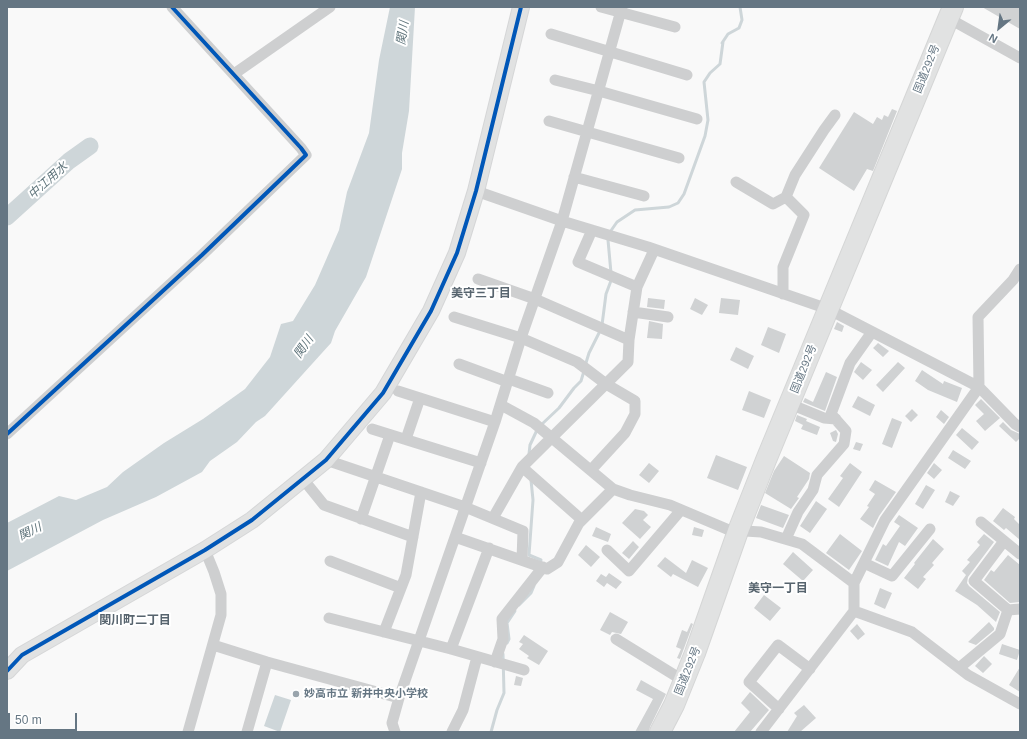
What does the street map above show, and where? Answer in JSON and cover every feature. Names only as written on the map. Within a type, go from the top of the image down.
[{"type":"highway","name":"国道292号","points":[[660,732],[674,705],[696,653],[738,531],[950,13]]},
{"type":"street","points":[[7,434],[202,255],[306,155],[302,148],[172,7]]},
{"type":"street","points":[[234,74],[330,7]]},
{"type":"street","points":[[7,662],[22,655],[205,550],[252,520],[326,460],[383,393],[431,311],[457,253],[476,191],[520,7]]},
{"type":"street","points":[[601,7],[622,10],[675,27]]},
{"type":"street","points":[[395,732],[392,723],[398,698],[466,507],[501,405],[521,338],[562,221],[622,10]]},
{"type":"street","points":[[950,13],[1020,58]]},
{"type":"street","points":[[551,34],[687,75]]},
{"type":"street","points":[[555,80],[697,119]]},
{"type":"street","points":[[736,182],[773,204],[786,197],[795,175],[824,130],[836,115]]},
{"type":"street","points":[[549,121],[679,158]]},
{"type":"street","points":[[574,177],[644,196]]},
{"type":"street","points":[[476,191],[828,309],[979,387],[1015,424],[1020,427]]},
{"type":"street","points":[[783,294],[782,267],[804,215],[786,197]]},
{"type":"street","points":[[592,230],[578,262],[637,287]]},
{"type":"street","points":[[493,518],[522,467],[628,362],[629,340],[637,287],[654,250]]},
{"type":"street","points":[[761,732],[854,611],[854,583],[885,520],[979,387],[978,317],[1013,280],[1020,269]]},
{"type":"street","points":[[478,279],[535,299],[629,340]]},
{"type":"street","points":[[633,312],[668,317]]},
{"type":"street","points":[[454,317],[521,338],[577,362],[606,384],[635,401],[635,414],[625,433],[591,470]]},
{"type":"street","points":[[786,539],[798,512],[813,490],[817,476],[844,444],[846,431],[831,414],[850,363],[872,332]]},
{"type":"street","points":[[459,364],[548,393]]},
{"type":"street","points":[[398,391],[495,422]]},
{"type":"street","points":[[406,439],[420,398]]},
{"type":"street","points":[[790,404],[824,418],[836,419]]},
{"type":"street","points":[[501,405],[534,423],[613,489],[630,496],[670,505],[729,530],[761,532],[802,544],[854,583]]},
{"type":"street","points":[[372,429],[481,463]]},
{"type":"street","points":[[361,519],[390,435]]},
{"type":"street","points":[[326,460],[466,507],[523,532],[522,560]]},
{"type":"street","points":[[522,467],[582,520]]},
{"type":"street","points":[[303,479],[324,506],[413,537]]},
{"type":"street","points":[[455,537],[547,569],[558,562],[579,523],[613,489]]},
{"type":"street","points":[[384,632],[406,576],[421,492]]},
{"type":"street","points":[[607,550],[629,571],[681,510]]},
{"type":"street","points":[[981,522],[1020,554]]},
{"type":"street","points":[[864,563],[892,576],[930,529]]},
{"type":"street","points":[[1004,540],[974,581],[1008,610],[1020,609]]},
{"type":"street","points":[[451,649],[489,548]]},
{"type":"street","points":[[188,732],[221,615],[221,594],[205,550]]},
{"type":"street","points":[[330,561],[401,588]]},
{"type":"street","points":[[495,662],[503,639],[502,619],[543,567]]},
{"type":"street","points":[[959,668],[1000,634],[1008,610]]},
{"type":"street","points":[[854,611],[912,632],[968,675],[1020,704]]},
{"type":"street","points":[[329,618],[451,649],[524,670]]},
{"type":"street","points":[[616,639],[684,681]]},
{"type":"street","points":[[213,645],[267,662],[398,698]]},
{"type":"street","points":[[779,709],[749,682],[778,645],[810,669]]},
{"type":"street","points":[[7,671],[22,655]]},
{"type":"street","points":[[452,732],[463,710],[477,657]]},
{"type":"street","points":[[247,732],[267,662]]},
{"type":"water","name":"関川","points":[[390,7],[415,7],[409,111],[402,153],[402,169],[366,277],[335,331],[331,343],[265,416],[256,422],[237,442],[210,461],[202,472],[156,497],[103,520],[7,571],[7,523],[59,496],[76,500],[107,487],[123,472],[245,389],[270,357],[281,324],[293,321],[315,285],[339,230],[347,192],[369,133],[379,60]]},
{"type":"water","points":[[275,695],[291,700],[280,732],[264,726]]},
{"type":"building","points":[[982,7],[1020,7],[1020,29]]},
{"type":"building","points":[[892,109],[897,111],[873,171],[867,169],[854,191],[819,168],[854,112],[873,124],[877,117],[882,120],[884,115],[888,117]]},
{"type":"building","points":[[648,298],[665,300],[664,309],[647,307]]},
{"type":"building","points":[[695,298],[708,305],[702,315],[690,309]]},
{"type":"building","points":[[721,298],[740,300],[738,315],[719,313]]},
{"type":"building","points":[[649,321],[663,324],[662,339],[647,338]]},
{"type":"building","points":[[837,322],[844,326],[842,332],[834,329]]},
{"type":"building","points":[[768,327],[786,334],[779,353],[761,345]]},
{"type":"building","points":[[878,343],[889,351],[883,357],[873,348]]},
{"type":"building","points":[[736,347],[754,356],[748,369],[730,360]]},
{"type":"building","points":[[861,362],[872,370],[863,380],[854,372]]},
{"type":"building","points":[[898,362],[905,368],[883,392],[876,385]]},
{"type":"building","points":[[922,370],[943,384],[944,381],[962,388],[957,402],[928,390],[915,381]]},
{"type":"building","points":[[826,372],[837,377],[825,411],[803,402],[805,398],[813,402]]},
{"type":"building","points":[[749,391],[771,400],[764,418],[742,410]]},
{"type":"building","points":[[858,396],[875,405],[870,416],[852,407]]},
{"type":"building","points":[[981,399],[1000,418],[985,431],[976,421],[984,414],[975,405]]},
{"type":"building","points":[[912,409],[918,415],[911,422],[905,416]]},
{"type":"building","points":[[941,410],[949,417],[944,424],[936,417]]},
{"type":"building","points":[[797,415],[820,427],[817,435],[801,429],[803,425],[795,421]]},
{"type":"building","points":[[892,418],[902,422],[892,448],[882,444]]},
{"type":"building","points":[[1003,422],[1011,430],[1020,434],[1020,438],[1016,442],[999,426]]},
{"type":"building","points":[[962,428],[979,442],[972,450],[956,435]]},
{"type":"building","points":[[836,430],[838,434],[836,442],[833,441],[830,433]]},
{"type":"building","points":[[856,442],[863,444],[860,451],[853,449]]},
{"type":"building","points":[[953,450],[971,461],[965,469],[948,458]]},
{"type":"building","points":[[716,455],[747,467],[738,490],[707,478]]},
{"type":"building","points":[[784,456],[810,473],[809,479],[797,497],[799,498],[791,509],[765,493],[774,471]]},
{"type":"building","points":[[649,463],[659,471],[649,483],[639,475]]},
{"type":"building","points":[[850,463],[862,472],[839,507],[828,499],[843,478],[840,476]]},
{"type":"building","points":[[934,463],[942,470],[934,479],[927,473]]},
{"type":"building","points":[[875,480],[896,492],[879,516],[873,528],[860,519],[869,507],[867,506],[875,494],[869,490]]},
{"type":"building","points":[[926,485],[935,490],[923,509],[915,504]]},
{"type":"building","points":[[950,491],[960,496],[953,506],[945,502]]},
{"type":"building","points":[[816,501],[827,509],[810,533],[800,526]]},
{"type":"building","points":[[761,505],[789,515],[783,528],[756,518]]},
{"type":"building","points":[[1003,508],[1015,517],[1014,519],[1020,525],[1020,540],[1006,528],[1004,530],[993,521]]},
{"type":"building","points":[[635,509],[644,511],[648,515],[643,520],[651,527],[640,539],[622,523]]},
{"type":"building","points":[[899,515],[918,528],[905,546],[899,542],[888,566],[875,560],[883,544],[886,546],[900,526],[894,522]]},
{"type":"building","points":[[596,527],[611,534],[608,542],[592,536]]},
{"type":"building","points":[[694,527],[704,530],[702,537],[692,535]]},
{"type":"building","points":[[840,534],[862,551],[849,570],[826,553]]},
{"type":"building","points":[[984,534],[994,542],[968,577],[967,583],[1000,612],[996,622],[977,605],[955,591],[966,575],[962,571],[970,562],[967,560],[980,545],[977,542]]},
{"type":"building","points":[[933,539],[944,549],[932,563],[934,565],[923,577],[926,579],[918,589],[904,578]]},
{"type":"building","points":[[633,541],[639,547],[629,559],[622,553]]},
{"type":"building","points":[[586,545],[600,557],[591,567],[578,555]]},
{"type":"building","points":[[793,552],[813,570],[803,581],[783,564]]},
{"type":"building","points":[[1008,555],[1020,565],[1020,602],[1010,603],[984,580],[991,570],[994,572]]},
{"type":"building","points":[[665,557],[686,573],[692,560],[708,568],[698,587],[673,574],[671,577],[657,566]]},
{"type":"building","points":[[609,573],[622,582],[616,589],[607,583],[604,587],[596,581],[601,574],[606,577]]},
{"type":"building","points":[[880,588],[892,593],[885,609],[874,604]]},
{"type":"building","points":[[764,595],[781,608],[770,621],[754,608]]},
{"type":"building","points":[[610,612],[628,622],[621,634],[612,632],[610,635],[600,630]]},
{"type":"building","points":[[989,622],[994,630],[976,645],[968,642]]},
{"type":"building","points":[[691,623],[693,624],[680,659],[677,658],[681,649],[676,647],[682,630],[687,632]]},
{"type":"building","points":[[857,624],[865,634],[858,640],[850,631]]},
{"type":"building","points":[[524,635],[548,651],[539,665],[527,658],[529,656],[519,649],[523,644],[519,642]]},
{"type":"building","points":[[1002,644],[1020,650],[1017,660],[999,654]]},
{"type":"building","points":[[984,656],[992,664],[983,673],[975,666]]},
{"type":"building","points":[[1020,667],[1020,692],[1009,685]]},
{"type":"building","points":[[516,676],[523,678],[521,686],[514,685]]},
{"type":"building","points":[[641,680],[666,694],[649,732],[635,732],[653,699],[636,690]]},
{"type":"building","points":[[750,692],[769,710],[750,732],[734,732],[750,712],[741,703]]},
{"type":"building","points":[[804,705],[816,718],[800,732],[787,732],[797,716],[794,713]]},
{"type":"waterway","points":[[611,273],[608,240],[610,232],[617,222],[635,210],[669,207],[678,203],[684,194],[705,136],[708,120],[704,82],[710,73],[720,64],[723,42],[722,43],[728,34],[739,28],[742,20],[740,7]]},
{"type":"waterway","name":"中江用水","points":[[7,217],[69,161],[90,146]]},
{"type":"waterway","points":[[602,325],[606,294],[612,278]]},
{"type":"waterway","points":[[585,366],[589,353],[600,331]]},
{"type":"waterway","points":[[541,425],[559,408],[581,381],[584,371]]},
{"type":"waterway","points":[[529,454],[530,445],[537,430]]},
{"type":"waterway","points":[[531,480],[533,500],[529,555],[541,560],[540,564]]},
{"type":"waterway","points":[[519,605],[531,593],[534,586]]},
{"type":"waterway","points":[[507,643],[509,639],[507,623],[515,611]]},
{"type":"waterway","points":[[491,732],[497,710],[504,693],[503,654]]},
{"type":"cycle path","points":[[7,434],[202,255],[306,155],[172,7]]},
{"type":"cycle path","points":[[7,671],[22,655],[205,550],[252,520],[326,460],[383,393],[431,311],[457,253],[476,191],[521,7]]},
{"type":"place","name":"妙高市立 新井中央小学校","points":[[296,694]]},
{"type":"district","name":"美守三丁目","points":[[481,294]]},
{"type":"district","name":"美守一丁目","points":[[778,589]]},
{"type":"district","name":"関川町二丁目","points":[[135,621]]}]
